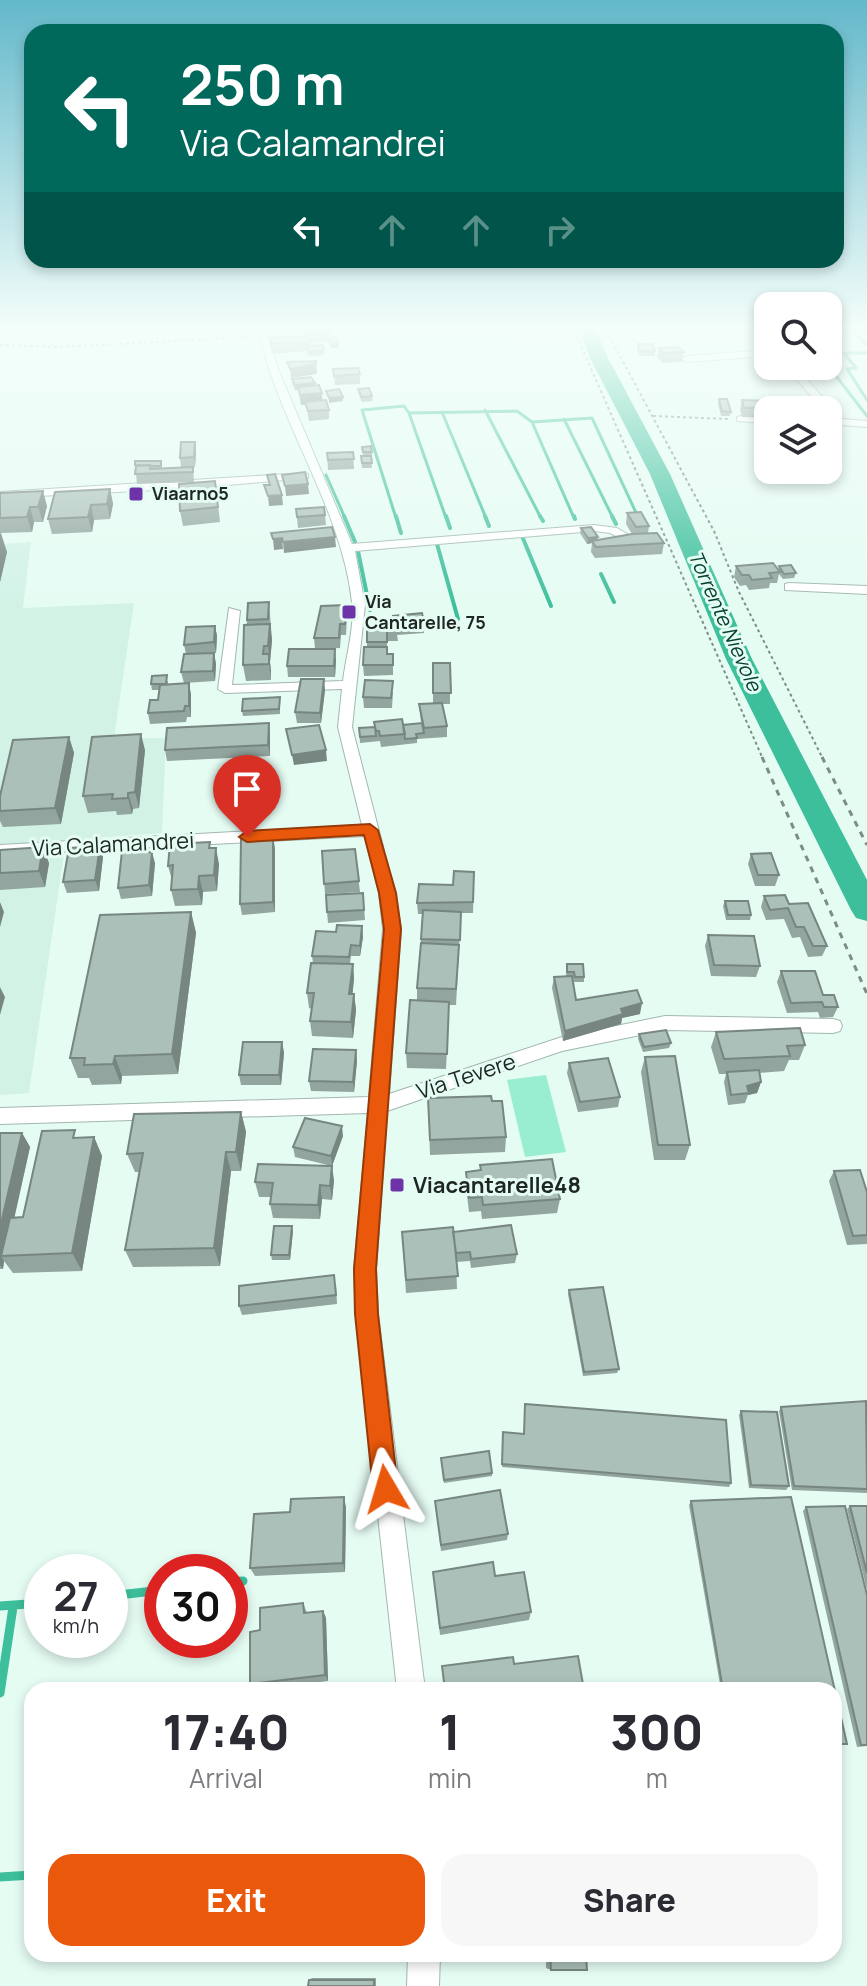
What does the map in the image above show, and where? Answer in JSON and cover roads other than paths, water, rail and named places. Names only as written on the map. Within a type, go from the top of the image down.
[{"type":"street","points":[[296,423],[348,548],[359,605],[345,727],[387,893],[392,929],[365,1269],[367,1314],[410,1682]]},
{"type":"street","points":[[0,495],[319,475]]},
{"type":"street","points":[[348,548],[594,528],[613,530],[633,541]]},
{"type":"street","points":[[789,587],[867,590]]},
{"type":"street","points":[[234,611],[225,689],[352,685]]},
{"type":"street","name":"Via Calamandrei","points":[[0,850],[370,830]]},
{"type":"street","name":"Via Tevere","points":[[0,1116],[380,1105],[562,1044],[665,1023],[833,1026]]},
{"type":"street","points":[[423,1986],[424,1962]]},
{"type":"waterway","points":[[366,423],[396,518]]},
{"type":"waterway","points":[[412,423],[446,518]]},
{"type":"waterway","points":[[446,423],[486,518]]},
{"type":"waterway","points":[[492,423],[541,518]]},
{"type":"waterway","points":[[532,423],[574,518]]},
{"type":"waterway","points":[[566,423],[613,518]]},
{"type":"waterway","points":[[594,423],[638,517]]},
{"type":"waterway","name":"Torrente Nievole","points":[[633,423],[660,474],[739,659],[867,910]]},
{"type":"waterway","points":[[326,475],[345,518]]},
{"type":"waterway","points":[[344,516],[355,542]]},
{"type":"waterway","points":[[396,516],[401,533]]},
{"type":"waterway","points":[[446,516],[450,528]]},
{"type":"waterway","points":[[485,516],[489,526]]},
{"type":"waterway","points":[[540,516],[543,521]]},
{"type":"waterway","points":[[613,518],[616,524]]},
{"type":"waterway","points":[[522,536],[551,606]]},
{"type":"waterway","points":[[437,544],[458,619]]},
{"type":"waterway","points":[[358,551],[370,610]]},
{"type":"waterway","points":[[601,574],[614,602]]},
{"type":"waterway","points":[[128,1594],[144,1592]]},
{"type":"waterway","points":[[0,1606],[24,1604]]},
{"type":"waterway","points":[[0,1693],[13,1607]]},
{"type":"waterway","points":[[0,1877],[24,1876]]},
{"type":"place","name":"Viaarno5","points":[[136,494]]},
{"type":"place","name":"Via Cantarelle, 75","points":[[349,612]]},
{"type":"place","name":"Viacantarelle48","points":[[397,1185]]}]
